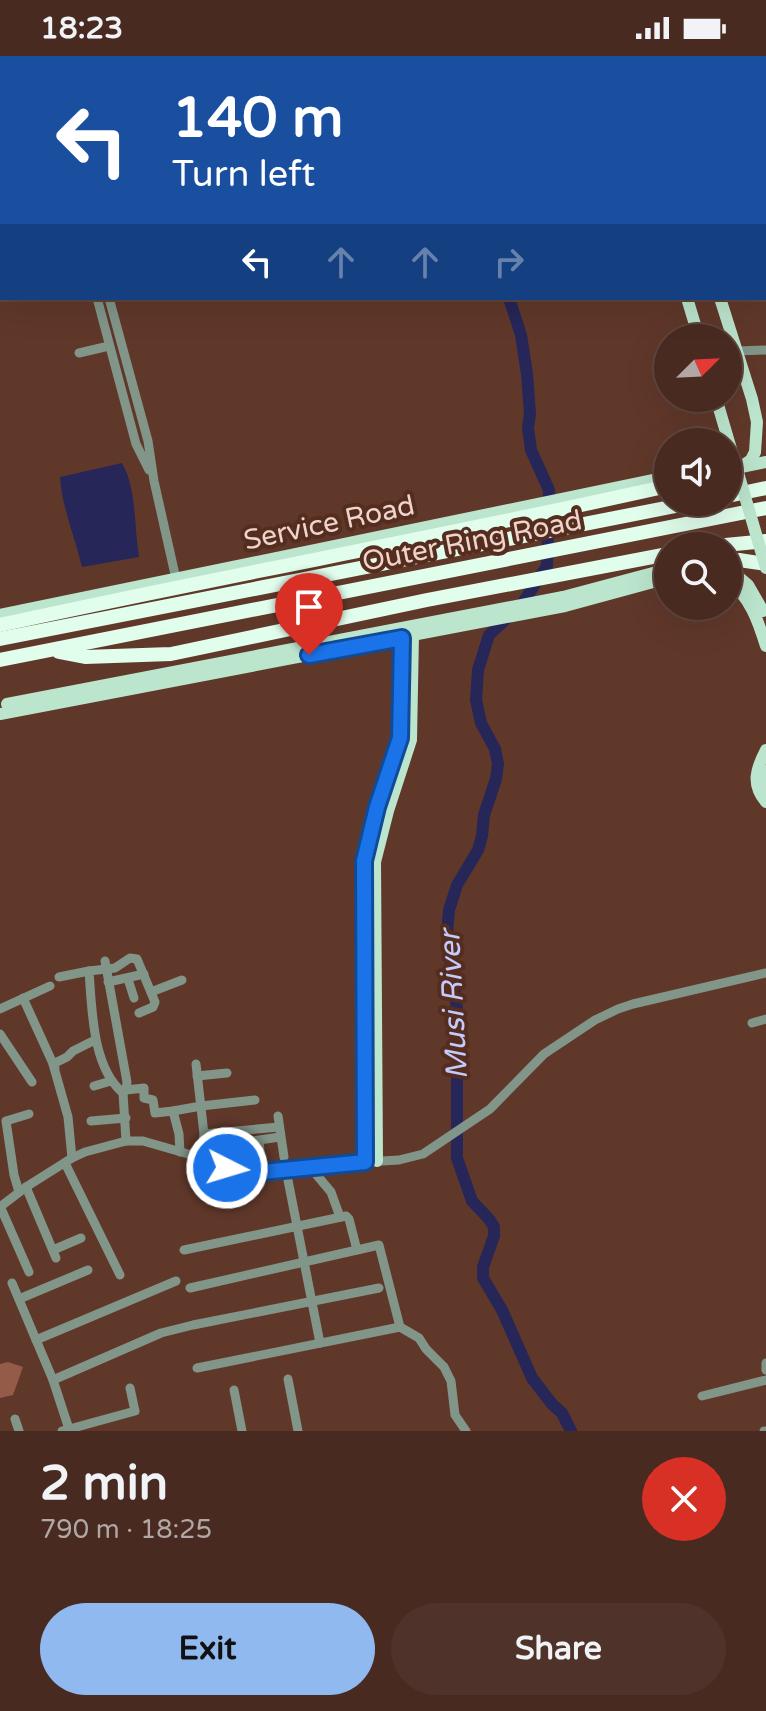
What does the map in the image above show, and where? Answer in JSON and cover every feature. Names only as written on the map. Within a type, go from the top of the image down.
[{"type":"highway","points":[[0,625],[498,522],[588,499],[654,488]]},
{"type":"highway","points":[[742,493],[766,488]]},
{"type":"highway","name":"Outer Ring Road","points":[[0,660],[766,508]]},
{"type":"highway","name":"Outer Ring Road","points":[[0,639],[654,510]]},
{"type":"highway","points":[[742,543],[766,540]]},
{"type":"highway","points":[[48,650],[85,657],[171,654],[654,557]]},
{"type":"highway","points":[[742,561],[766,566]]},
{"type":"main road","points":[[688,300],[695,324]]},
{"type":"main road","points":[[696,300],[703,324]]},
{"type":"main road","points":[[721,300],[728,324]]},
{"type":"main road","points":[[742,369],[757,422],[755,452],[751,460],[742,464]]},
{"type":"main road","points":[[752,399],[766,418]]},
{"type":"main road","points":[[720,412],[766,566]]},
{"type":"main road","points":[[729,412],[766,540]]},
{"type":"main road","points":[[742,466],[766,462]]},
{"type":"main road","name":"Service Road","points":[[0,615],[455,520],[588,499],[654,481]]},
{"type":"main road","points":[[564,602],[654,573]]},
{"type":"main road","points":[[742,580],[748,585],[766,619]]},
{"type":"main road","points":[[0,705],[443,625],[654,581]]},
{"type":"main road","points":[[742,593],[758,621],[766,646]]},
{"type":"main road","points":[[0,714],[408,636],[443,625]]},
{"type":"main road","points":[[371,1162],[375,862],[411,740],[408,636]]},
{"type":"main road","points":[[766,750],[756,777],[758,792],[766,802]]},
{"type":"main road","points":[[766,771],[766,787]]},
{"type":"street","points":[[98,300],[136,444],[154,481]]},
{"type":"street","points":[[110,300],[148,441],[176,579]]},
{"type":"street","points":[[79,353],[109,346]]},
{"type":"street","points":[[742,351],[766,350]]},
{"type":"street","points":[[119,381],[131,378]]},
{"type":"street","points":[[59,977],[106,965],[115,968],[134,958],[144,974],[155,1006],[139,1013]]},
{"type":"street","points":[[106,965],[124,1067],[126,1141]]},
{"type":"street","points":[[89,971],[95,1040],[111,1081],[125,1092]]},
{"type":"street","points":[[203,1153],[237,1170],[262,1172],[410,1159],[423,1154],[490,1109],[544,1054],[595,1020],[618,1009],[766,973]]},
{"type":"street","points":[[108,982],[144,974]]},
{"type":"street","points":[[128,979],[134,998]]},
{"type":"street","points":[[151,992],[182,980]]},
{"type":"street","points":[[0,1009],[50,986]]},
{"type":"street","points":[[23,998],[60,1080]]},
{"type":"street","points":[[752,1023],[766,1019]]},
{"type":"street","points":[[0,1034],[32,1082]]},
{"type":"street","points":[[53,1064],[95,1040]]},
{"type":"street","points":[[53,1064],[68,1117],[68,1160],[120,1275]]},
{"type":"street","points":[[196,1064],[204,1134],[203,1153]]},
{"type":"street","points":[[197,1076],[227,1073]]},
{"type":"street","points":[[94,1086],[111,1081]]},
{"type":"street","points":[[125,1092],[144,1088],[144,1098],[153,1100],[155,1113],[255,1100]]},
{"type":"street","points":[[173,1111],[180,1152]]},
{"type":"street","points":[[29,1114],[6,1121],[14,1175],[55,1254],[81,1238]]},
{"type":"street","points":[[91,1121],[126,1118]]},
{"type":"street","points":[[204,1134],[279,1127]]},
{"type":"street","points":[[29,1272],[0,1206],[68,1160],[126,1141],[143,1141],[180,1152],[203,1153],[259,1141],[279,1127]]},
{"type":"street","points":[[279,1127],[284,1157]]},
{"type":"street","points":[[259,1141],[262,1172]]},
{"type":"street","points":[[310,1167],[331,1192],[340,1217]]},
{"type":"street","points":[[286,1170],[320,1343]]},
{"type":"street","points":[[0,1178],[14,1175]]},
{"type":"street","points":[[184,1250],[346,1216],[357,1250]]},
{"type":"street","points":[[190,1288],[379,1245],[400,1327]]},
{"type":"street","points":[[19,1299],[88,1270]]},
{"type":"street","points":[[36,1340],[176,1281]]},
{"type":"street","points":[[12,1283],[53,1380],[66,1430],[135,1411],[130,1388]]},
{"type":"street","points":[[53,1380],[161,1333],[379,1288]]},
{"type":"street","points":[[197,1368],[400,1327],[419,1338],[444,1367],[451,1381],[455,1415],[466,1431]]},
{"type":"street","points":[[766,1363],[766,1370]]},
{"type":"street","points":[[288,1379],[298,1431]]},
{"type":"street","points":[[702,1396],[766,1380]]},
{"type":"street","points":[[234,1390],[242,1431]]},
{"type":"street","points":[[15,1419],[19,1431]]},
{"type":"shaded area","points":[[122,463],[133,496],[139,557],[82,567],[60,477]]},
{"type":"shaded area","points":[[8,1362],[23,1367],[13,1395],[0,1398],[0,1364]]},
{"type":"waterway","name":"Musi River","points":[[510,300],[521,335],[527,374],[531,450],[549,490],[547,566],[522,604],[489,635],[478,670],[476,700],[481,723],[495,749],[498,764],[478,850],[457,885],[449,910],[447,933],[457,1010],[457,1158],[472,1201],[494,1227],[483,1278],[502,1310],[532,1378],[562,1413],[571,1431]]},
{"type":"route","points":[[227,1168],[262,1172],[365,1162],[364,861],[377,807],[400,738],[402,638],[309,655]]}]
